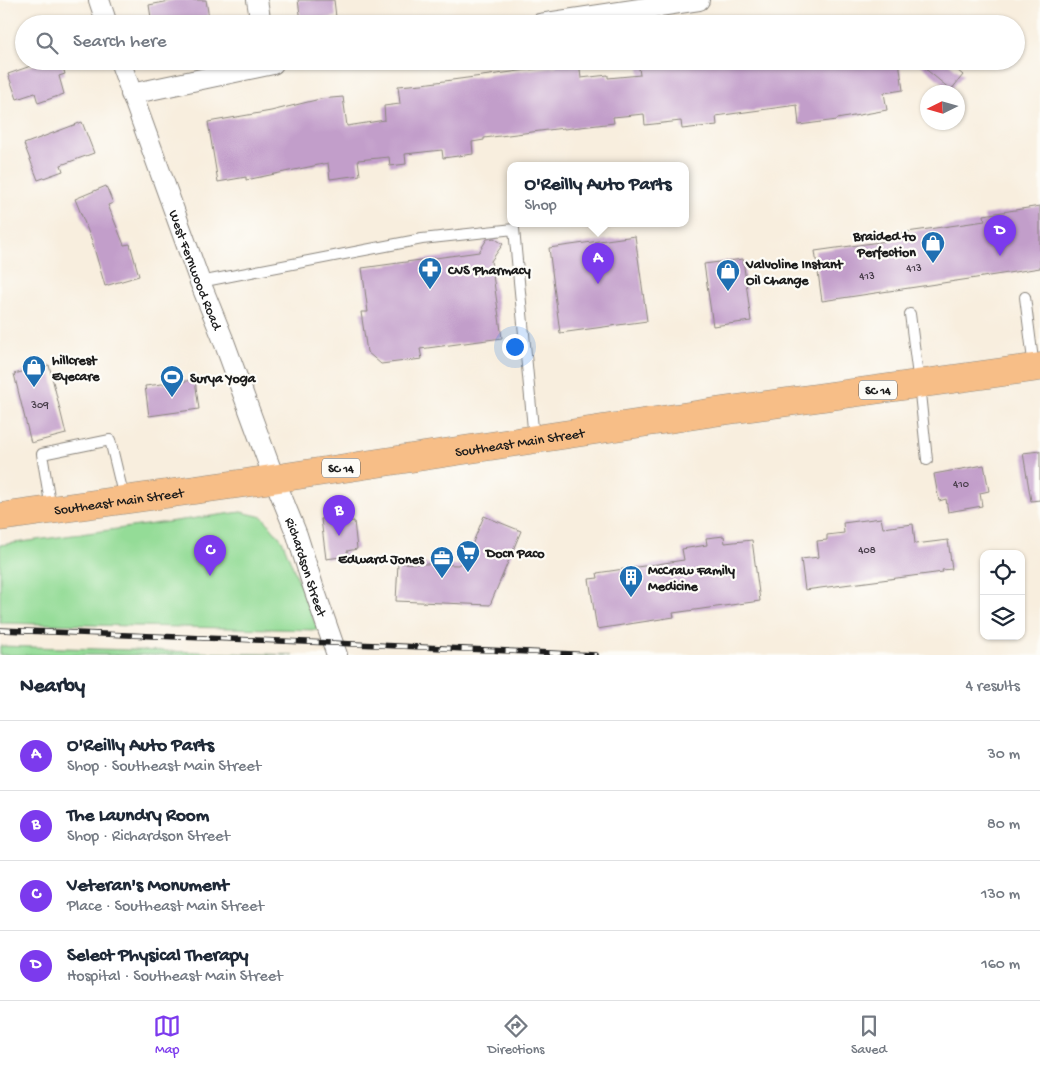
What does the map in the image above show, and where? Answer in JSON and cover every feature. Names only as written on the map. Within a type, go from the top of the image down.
[{"type":"main road","name":"Southeast Main Street","points":[[0,517],[715,412],[1037,367]]},
{"type":"street","points":[[99,0],[104,15]]},
{"type":"street","points":[[256,0],[259,15]]},
{"type":"street","points":[[600,15],[699,0]]},
{"type":"street","name":"West Fernwood Road","points":[[123,70],[274,478]]},
{"type":"street","points":[[131,94],[241,70]]},
{"type":"street","name":"Richardson Street","points":[[274,478],[296,535],[337,655]]},
{"type":"lane","points":[[200,282],[422,239],[514,229],[534,440]]},
{"type":"lane","points":[[1026,297],[1037,367]]},
{"type":"lane","points":[[910,314],[927,460]]},
{"type":"lane","points":[[51,509],[42,454],[110,440],[124,499]]},
{"type":"green space","points":[[241,512],[263,517],[282,540],[318,630],[0,623],[0,545]]},
{"type":"green space","points":[[0,646],[294,655],[0,655]]},
{"type":"building","points":[[175,0],[206,0],[208,15],[151,15],[149,5]]},
{"type":"building","points":[[298,0],[334,0],[336,15],[300,15]]},
{"type":"building","points":[[19,70],[64,70],[65,74],[59,76],[64,94],[38,103],[35,93],[17,99],[8,74]]},
{"type":"building","points":[[527,70],[580,70],[581,78],[608,75],[608,78],[640,75],[639,70],[900,70],[903,90],[884,93],[887,110],[837,120],[799,125],[797,105],[716,116],[717,125],[682,129],[681,121],[645,125],[644,114],[613,117],[614,123],[484,138],[484,140],[472,142],[473,154],[443,158],[442,150],[405,154],[406,164],[390,166],[389,157],[358,160],[360,175],[330,179],[328,163],[246,180],[246,177],[218,182],[208,122],[271,111],[320,99],[343,97],[347,126],[385,120],[384,106],[400,104],[398,86]]},
{"type":"building","points":[[927,70],[957,70],[963,75],[955,85],[945,85]]},
{"type":"building","points":[[82,122],[94,153],[61,165],[63,171],[38,180],[24,144]]},
{"type":"building","points":[[106,186],[113,203],[108,205],[124,245],[130,244],[139,276],[105,286],[92,241],[75,199]]},
{"type":"building","points":[[1040,206],[1040,268],[822,301],[815,251],[901,239],[900,233],[985,221],[984,215]]},
{"type":"building","points":[[635,236],[647,321],[560,333],[549,248]]},
{"type":"building","name":"CVS Pharmacy","points":[[494,238],[503,244],[491,261],[502,338],[420,349],[422,359],[381,364],[367,352],[361,312],[368,312],[362,268],[479,252],[487,239]]},
{"type":"building","name":"Valvoline Instant Oil Change","points":[[743,259],[751,321],[713,326],[704,264]]},
{"type":"building","points":[[49,365],[66,434],[31,443],[14,374]]},
{"type":"building","name":"Surya Yoga","points":[[195,380],[199,409],[149,416],[145,386]]},
{"type":"building","points":[[1040,451],[1040,500],[1031,501],[1023,453]]},
{"type":"building","points":[[984,465],[989,491],[980,493],[982,506],[948,512],[946,499],[939,501],[934,474]]},
{"type":"building","points":[[343,516],[344,522],[354,521],[357,549],[347,551],[348,556],[326,559],[321,519]]},
{"type":"building","points":[[484,516],[521,531],[490,605],[396,601],[398,563],[458,565],[466,559]]},
{"type":"building","points":[[881,518],[883,528],[913,524],[915,544],[948,540],[952,569],[942,570],[943,572],[805,590],[801,559],[819,557],[817,541],[827,540],[827,535],[844,533],[843,523]]},
{"type":"building","points":[[724,536],[725,543],[752,540],[760,601],[673,613],[674,617],[597,629],[589,579],[598,578],[597,573],[684,560],[682,549],[707,545],[706,538]]},
{"type":"railway","points":[[0,630],[596,655]]},
{"type":"place","name":"Select Physical Therapy","points":[[1000,256]]},
{"type":"place","name":"Braided to Perfection","points":[[933,264]]},
{"type":"place","name":"O'Reilly Auto Parts","points":[[598,284]]},
{"type":"place","name":"CVS Pharmacy","points":[[430,290]]},
{"type":"place","name":"Valvoline Instant Oil Change","points":[[728,292]]},
{"type":"place","name":"hillcrest Eyecare","points":[[34,388]]},
{"type":"place","name":"Surya Yoga","points":[[172,398]]},
{"type":"place","name":"The Laundry Room","points":[[339,536]]},
{"type":"place","name":"Docn Paco","points":[[468,573]]},
{"type":"place","name":"Veteran's Monument","points":[[210,576]]},
{"type":"place","name":"Edward Jones","points":[[442,579]]},
{"type":"place","name":"McCraw Family Medicine","points":[[631,598]]}]
